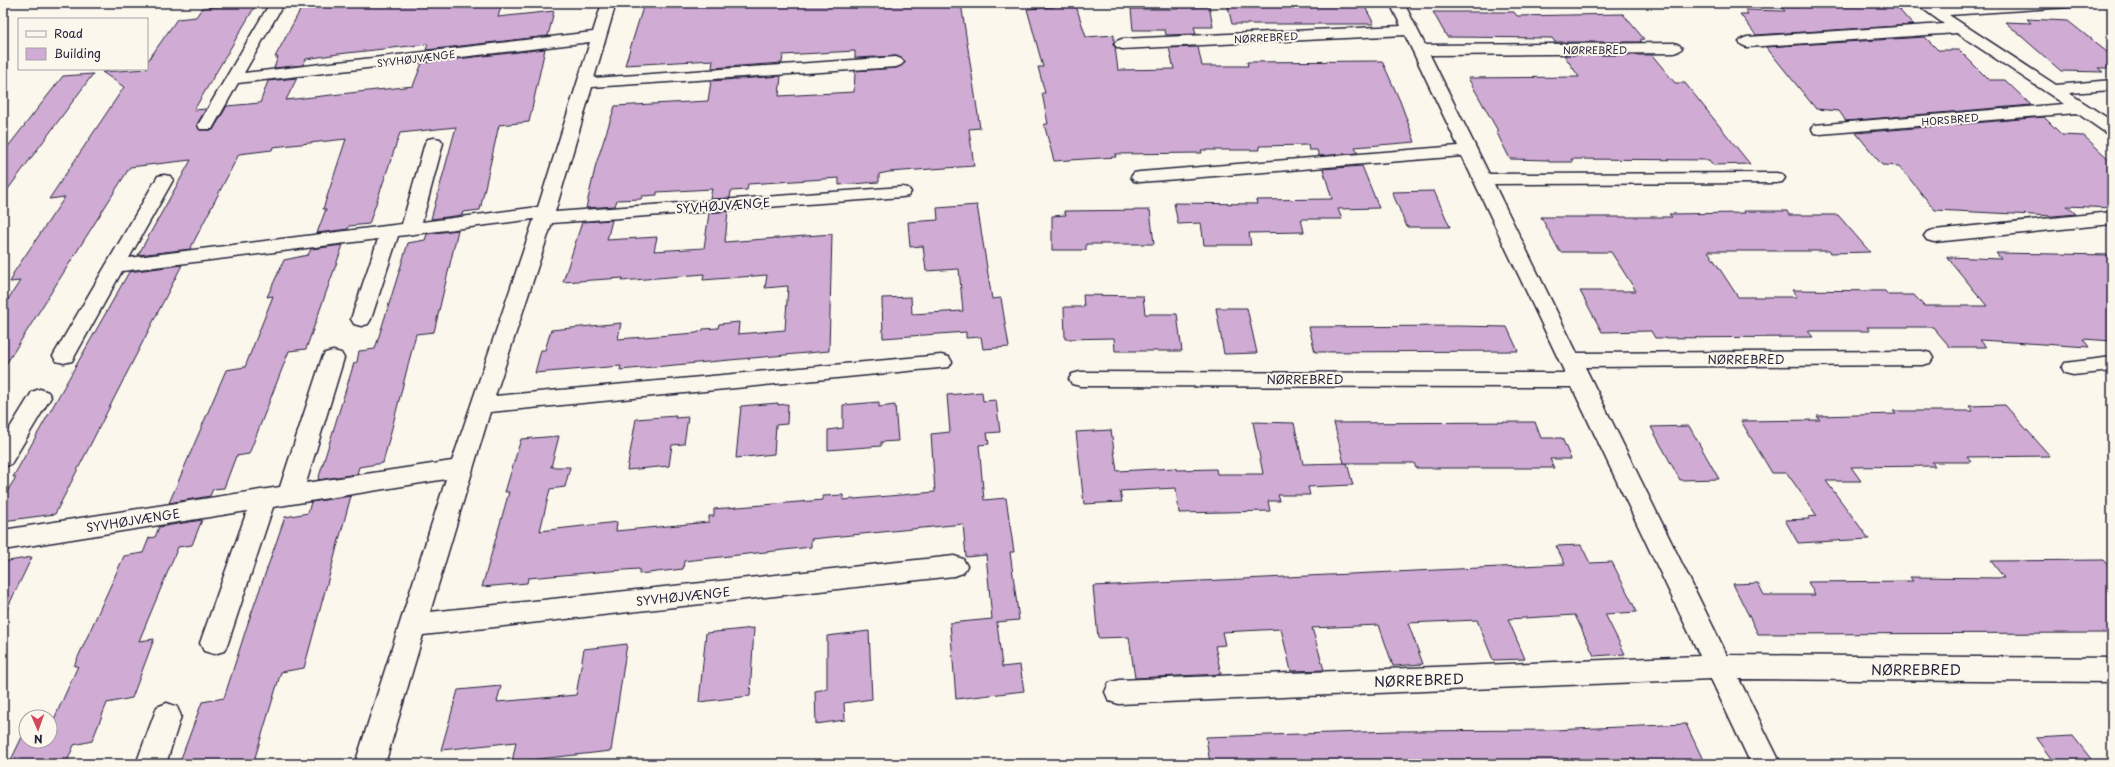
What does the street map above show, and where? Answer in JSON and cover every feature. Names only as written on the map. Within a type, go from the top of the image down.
[{"type":"street","points":[[206,125],[277,3]]},
{"type":"street","points":[[370,764],[481,405],[545,215],[609,3]]},
{"type":"street","points":[[1397,3],[1766,764]]},
{"type":"street","points":[[1928,7],[2069,3]]},
{"type":"street","points":[[1928,7],[2112,129]]},
{"type":"street","points":[[1747,42],[1959,28]]},
{"type":"street","name":"NØRREBRED","points":[[1122,44],[1410,30]]},
{"type":"street","name":"SYVHØJVÆNGE","points":[[233,79],[599,36]]},
{"type":"street","name":"NØRREBRED","points":[[1420,50],[1674,48]]},
{"type":"street","points":[[584,82],[896,62]]},
{"type":"street","points":[[2052,90],[2112,85]]},
{"type":"street","name":"HORSBRED","points":[[1820,129],[2081,108]]},
{"type":"street","points":[[410,230],[434,143]]},
{"type":"street","points":[[1140,177],[1468,150]]},
{"type":"street","points":[[1482,179],[1776,178]]},
{"type":"street","points":[[64,356],[164,180]]},
{"type":"street","name":"SYVHØJVÆNGE","points":[[115,266],[390,232],[545,215],[902,192]]},
{"type":"street","points":[[1934,236],[2112,218]]},
{"type":"street","points":[[361,319],[390,232]]},
{"type":"street","points":[[290,495],[333,358]]},
{"type":"street","name":"NØRREBRED","points":[[1570,360],[1922,358]]},
{"type":"street","points":[[481,405],[941,362]]},
{"type":"street","points":[[2073,368],[2112,364]]},
{"type":"street","name":"NØRREBRED","points":[[1080,379],[1579,380]]},
{"type":"street","points":[[3,458],[40,397]]},
{"type":"street","name":"SYVHØJVÆNGE","points":[[3,540],[461,468]]},
{"type":"street","points":[[214,643],[263,499]]},
{"type":"street","name":"SYVHØJVÆNGE","points":[[412,625],[954,566]]},
{"type":"street","name":"NØRREBRED","points":[[1119,692],[1719,667],[2112,670]]},
{"type":"street","points":[[151,764],[167,716]]},
{"type":"building","points":[[257,3],[194,110],[206,109],[197,124],[200,130],[213,130],[227,106],[260,103],[268,81],[297,78],[286,100],[413,86],[422,63],[545,49],[529,122],[499,125],[480,210],[463,212],[462,215],[431,219],[456,127],[400,133],[369,224],[349,226],[348,229],[317,233],[326,209],[323,209],[346,139],[273,147],[272,150],[239,154],[190,249],[138,255],[191,160],[130,167],[3,369],[3,307],[20,281],[10,282],[14,275],[12,275],[65,197],[49,199],[124,87],[102,72],[148,70],[148,61],[177,19],[196,17],[202,8]]},
{"type":"building","points":[[304,3],[332,3],[331,7],[366,3],[502,3],[498,17],[554,11],[548,36],[426,50],[428,44],[338,54],[306,59],[303,65],[274,68],[278,57],[275,57]]},
{"type":"building","points":[[961,3],[980,128],[969,129],[974,166],[889,172],[879,174],[879,182],[839,185],[839,178],[748,184],[747,190],[731,191],[730,198],[710,199],[712,189],[657,192],[657,195],[642,196],[641,199],[617,200],[615,206],[586,208],[596,164],[615,106],[708,101],[711,81],[781,76],[779,96],[854,92],[855,71],[896,68],[906,62],[896,56],[855,58],[855,51],[783,55],[782,63],[712,68],[713,60],[625,65],[644,4]]},
{"type":"building","points":[[1053,3],[1073,3],[1073,6],[1076,6],[1086,37],[1114,35],[1114,42],[1112,44],[1115,47],[1118,70],[1174,69],[1169,48],[1198,47],[1202,66],[1248,66],[1247,62],[1382,61],[1400,101],[1415,142],[1355,147],[1358,153],[1319,156],[1317,150],[1309,150],[1308,145],[1259,146],[1260,150],[1201,150],[1202,153],[1115,154],[1116,157],[1054,161],[1044,124],[1048,124],[1042,93],[1045,93],[1038,67],[1043,67],[1027,9],[1054,7]]},
{"type":"building","points":[[1227,3],[1363,3],[1374,24],[1232,24]]},
{"type":"building","points":[[1854,3],[1894,4],[1913,25],[1756,35],[1740,14],[1748,14],[1745,10],[1785,11],[1781,7],[1857,6]]},
{"type":"building","points":[[1209,6],[1213,27],[1194,27],[1196,34],[1166,35],[1165,30],[1133,30],[1131,9],[1178,9],[1178,7]]},
{"type":"building","points":[[1433,12],[1514,12],[1517,16],[1623,14],[1644,39],[1640,40],[1642,42],[1555,42],[1552,38],[1447,37]]},
{"type":"building","points":[[2027,19],[2068,21],[2112,56],[2112,68],[2098,68],[2103,72],[2061,71],[2005,22],[2031,23]]},
{"type":"building","points":[[1925,37],[1938,50],[1959,50],[1989,80],[2005,80],[2031,105],[1846,121],[1839,111],[1816,109],[1766,47]]},
{"type":"building","points":[[1564,55],[1652,55],[1675,83],[1685,83],[1750,164],[1713,165],[1709,160],[1571,159],[1573,162],[1549,162],[1548,160],[1510,159],[1496,131],[1498,131],[1468,78],[1579,77]]},
{"type":"building","points":[[93,74],[3,196],[3,153],[63,76]]},
{"type":"building","points":[[2044,117],[2062,135],[2084,136],[2112,162],[2112,208],[2067,206],[2076,214],[2053,216],[1935,210],[1899,166],[1882,165],[1856,133]]},
{"type":"building","points":[[1362,166],[1379,208],[1338,209],[1342,219],[1301,219],[1304,232],[1249,233],[1251,245],[1204,245],[1201,223],[1178,224],[1174,203],[1257,204],[1256,200],[1332,199],[1323,169]]},
{"type":"building","points":[[1434,191],[1450,227],[1407,227],[1392,192]]},
{"type":"building","points":[[977,205],[992,299],[1001,298],[1009,347],[983,349],[981,337],[966,338],[966,332],[883,338],[882,298],[911,297],[912,314],[963,311],[959,269],[926,271],[923,246],[910,247],[908,222],[938,220],[937,208]]},
{"type":"building","points":[[1150,210],[1154,244],[1086,244],[1086,250],[1052,250],[1052,216],[1066,215],[1064,211]]},
{"type":"building","points":[[728,211],[725,242],[832,234],[829,351],[620,370],[621,366],[535,373],[541,350],[545,350],[551,330],[621,323],[618,339],[696,333],[702,331],[703,329],[718,328],[719,324],[739,322],[738,334],[785,330],[788,286],[765,288],[767,275],[703,280],[704,274],[622,281],[623,278],[563,282],[582,222],[612,220],[607,240],[657,237],[654,251],[704,248],[709,213]]},
{"type":"building","points":[[1744,211],[1787,211],[1789,215],[1838,215],[1870,252],[1831,253],[1829,251],[1708,251],[1738,297],[1797,297],[1792,290],[1885,291],[1888,295],[1914,295],[1924,306],[1987,306],[1947,257],[2001,259],[1996,253],[2112,255],[2112,341],[2083,339],[2089,347],[1980,340],[1986,347],[1950,347],[1933,327],[1867,327],[1870,331],[1808,331],[1813,337],[1655,338],[1651,331],[1602,332],[1580,291],[1636,291],[1611,252],[1560,252],[1541,217],[1672,217],[1669,214],[1745,213]]},
{"type":"building","points":[[458,230],[434,332],[416,334],[383,463],[359,467],[357,474],[318,480],[354,363],[357,362],[359,351],[375,349],[408,243],[425,240],[427,234]]},
{"type":"building","points":[[343,245],[306,349],[289,351],[249,454],[236,456],[224,488],[213,489],[210,496],[169,503],[226,370],[245,367],[273,296],[267,297],[284,260],[308,255],[311,249]]},
{"type":"building","points":[[182,265],[55,514],[3,521],[3,498],[16,477],[13,477],[129,272]]},
{"type":"building","points":[[1083,295],[1143,296],[1145,314],[1177,314],[1182,351],[1115,351],[1114,338],[1065,339],[1064,307],[1084,307]]},
{"type":"building","points":[[1216,308],[1247,308],[1257,353],[1224,354]]},
{"type":"building","points":[[1309,327],[1507,327],[1518,351],[1315,352]]},
{"type":"building","points":[[982,392],[983,401],[996,400],[1000,432],[987,433],[989,444],[979,445],[984,500],[1006,498],[1014,552],[1010,552],[1019,620],[997,622],[1002,667],[1020,665],[1024,691],[956,699],[950,623],[992,619],[986,555],[966,557],[963,524],[811,539],[811,547],[684,561],[683,569],[639,574],[639,569],[528,578],[527,583],[482,587],[509,492],[505,492],[521,439],[559,436],[551,467],[570,467],[565,487],[550,489],[540,531],[617,522],[616,531],[709,522],[709,516],[714,516],[714,509],[823,500],[823,496],[843,495],[843,500],[935,492],[931,434],[950,432],[947,395]]},
{"type":"building","points":[[879,402],[879,407],[895,405],[898,441],[881,442],[881,446],[828,450],[828,430],[843,428],[843,405]]},
{"type":"building","points":[[778,403],[778,405],[788,404],[787,424],[776,425],[774,454],[736,458],[741,406]]},
{"type":"building","points":[[2005,405],[2050,456],[1967,457],[1971,462],[1932,462],[1935,466],[1851,467],[1861,481],[1826,481],[1869,539],[1798,543],[1785,520],[1809,519],[1808,517],[1817,516],[1787,473],[1772,473],[1741,421],[1820,420],[1817,416],[1896,414],[1893,411],[1973,411],[1969,406]]},
{"type":"building","points":[[676,416],[675,418],[688,417],[684,444],[672,445],[669,466],[627,470],[636,419]]},
{"type":"building","points":[[1253,422],[1294,423],[1303,464],[1347,463],[1353,485],[1308,487],[1310,495],[1278,495],[1280,501],[1268,501],[1270,511],[1179,513],[1176,488],[1120,491],[1122,502],[1084,504],[1076,432],[1111,430],[1117,471],[1176,468],[1176,470],[1216,469],[1217,474],[1263,474]]},
{"type":"building","points":[[1535,422],[1541,438],[1562,438],[1571,459],[1550,459],[1554,468],[1416,468],[1414,463],[1344,463],[1334,423]]},
{"type":"building","points":[[1689,426],[1719,479],[1680,480],[1651,427]]},
{"type":"building","points":[[351,496],[304,668],[281,672],[253,764],[179,764],[202,702],[224,698],[248,623],[285,517],[308,513],[311,502]]},
{"type":"building","points":[[202,520],[192,545],[178,547],[139,641],[154,639],[132,698],[107,703],[92,741],[74,745],[66,764],[9,764],[18,745],[18,749],[58,749],[58,710],[78,666],[74,666],[124,556],[143,553],[149,538],[155,537],[159,527]]},
{"type":"building","points":[[1581,545],[1590,563],[1612,562],[1637,612],[1605,614],[1625,654],[1594,656],[1575,615],[1508,619],[1525,659],[1493,660],[1477,620],[1408,623],[1423,664],[1393,666],[1379,625],[1312,628],[1324,670],[1291,671],[1281,629],[1222,632],[1225,645],[1215,646],[1221,674],[1135,678],[1129,637],[1098,638],[1093,586],[1565,564],[1556,546]]},
{"type":"building","points":[[32,557],[3,617],[3,562]]},
{"type":"building","points":[[2103,560],[2112,570],[2112,633],[1758,634],[1733,584],[1758,583],[1764,595],[1815,595],[1808,582],[1913,581],[1910,577],[2004,578],[1991,561]]},
{"type":"building","points":[[754,628],[750,696],[699,702],[706,633]]},
{"type":"building","points":[[869,631],[872,699],[844,703],[845,720],[816,724],[815,691],[827,689],[827,636]]},
{"type":"building","points":[[627,644],[611,751],[512,762],[516,742],[441,750],[458,690],[501,686],[497,702],[576,695],[584,649]]},
{"type":"building","points":[[1686,724],[1705,764],[1210,764],[1206,737],[1394,731],[1554,730]]},
{"type":"building","points":[[2073,736],[2095,764],[2055,764],[2036,738]]}]
